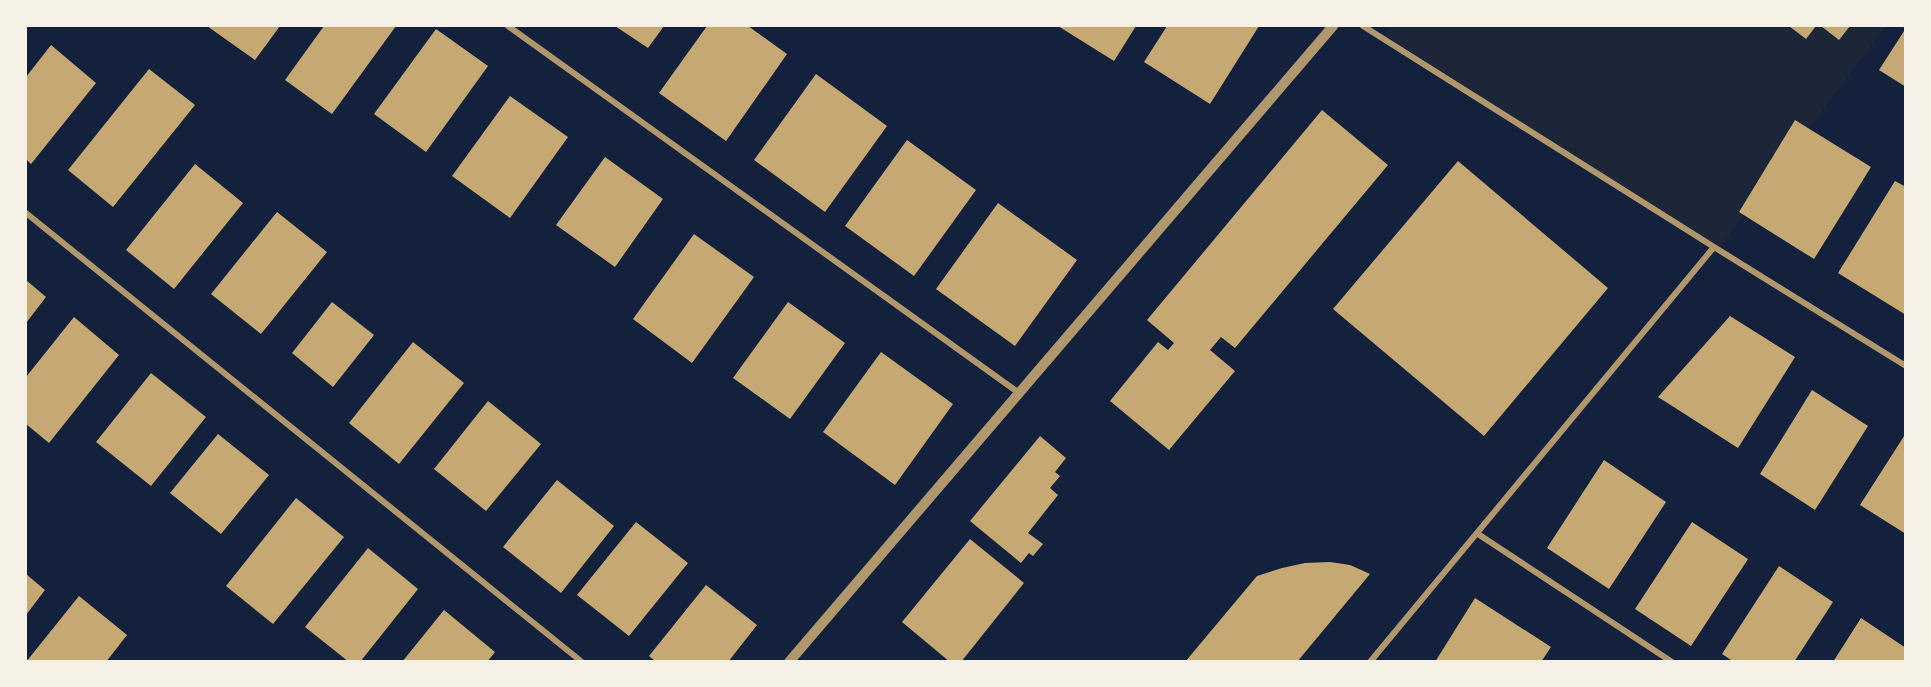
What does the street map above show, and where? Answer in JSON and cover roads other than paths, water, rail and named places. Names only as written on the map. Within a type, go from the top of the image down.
[{"type":"street","points":[[508,26],[1019,393]]},
{"type":"street","points":[[789,662],[1333,26]]},
{"type":"street","points":[[1363,26],[1905,366]]},
{"type":"street","points":[[26,213],[582,662]]},
{"type":"street","points":[[1370,662],[1714,248]]},
{"type":"street","points":[[1478,534],[1672,662]]}]
